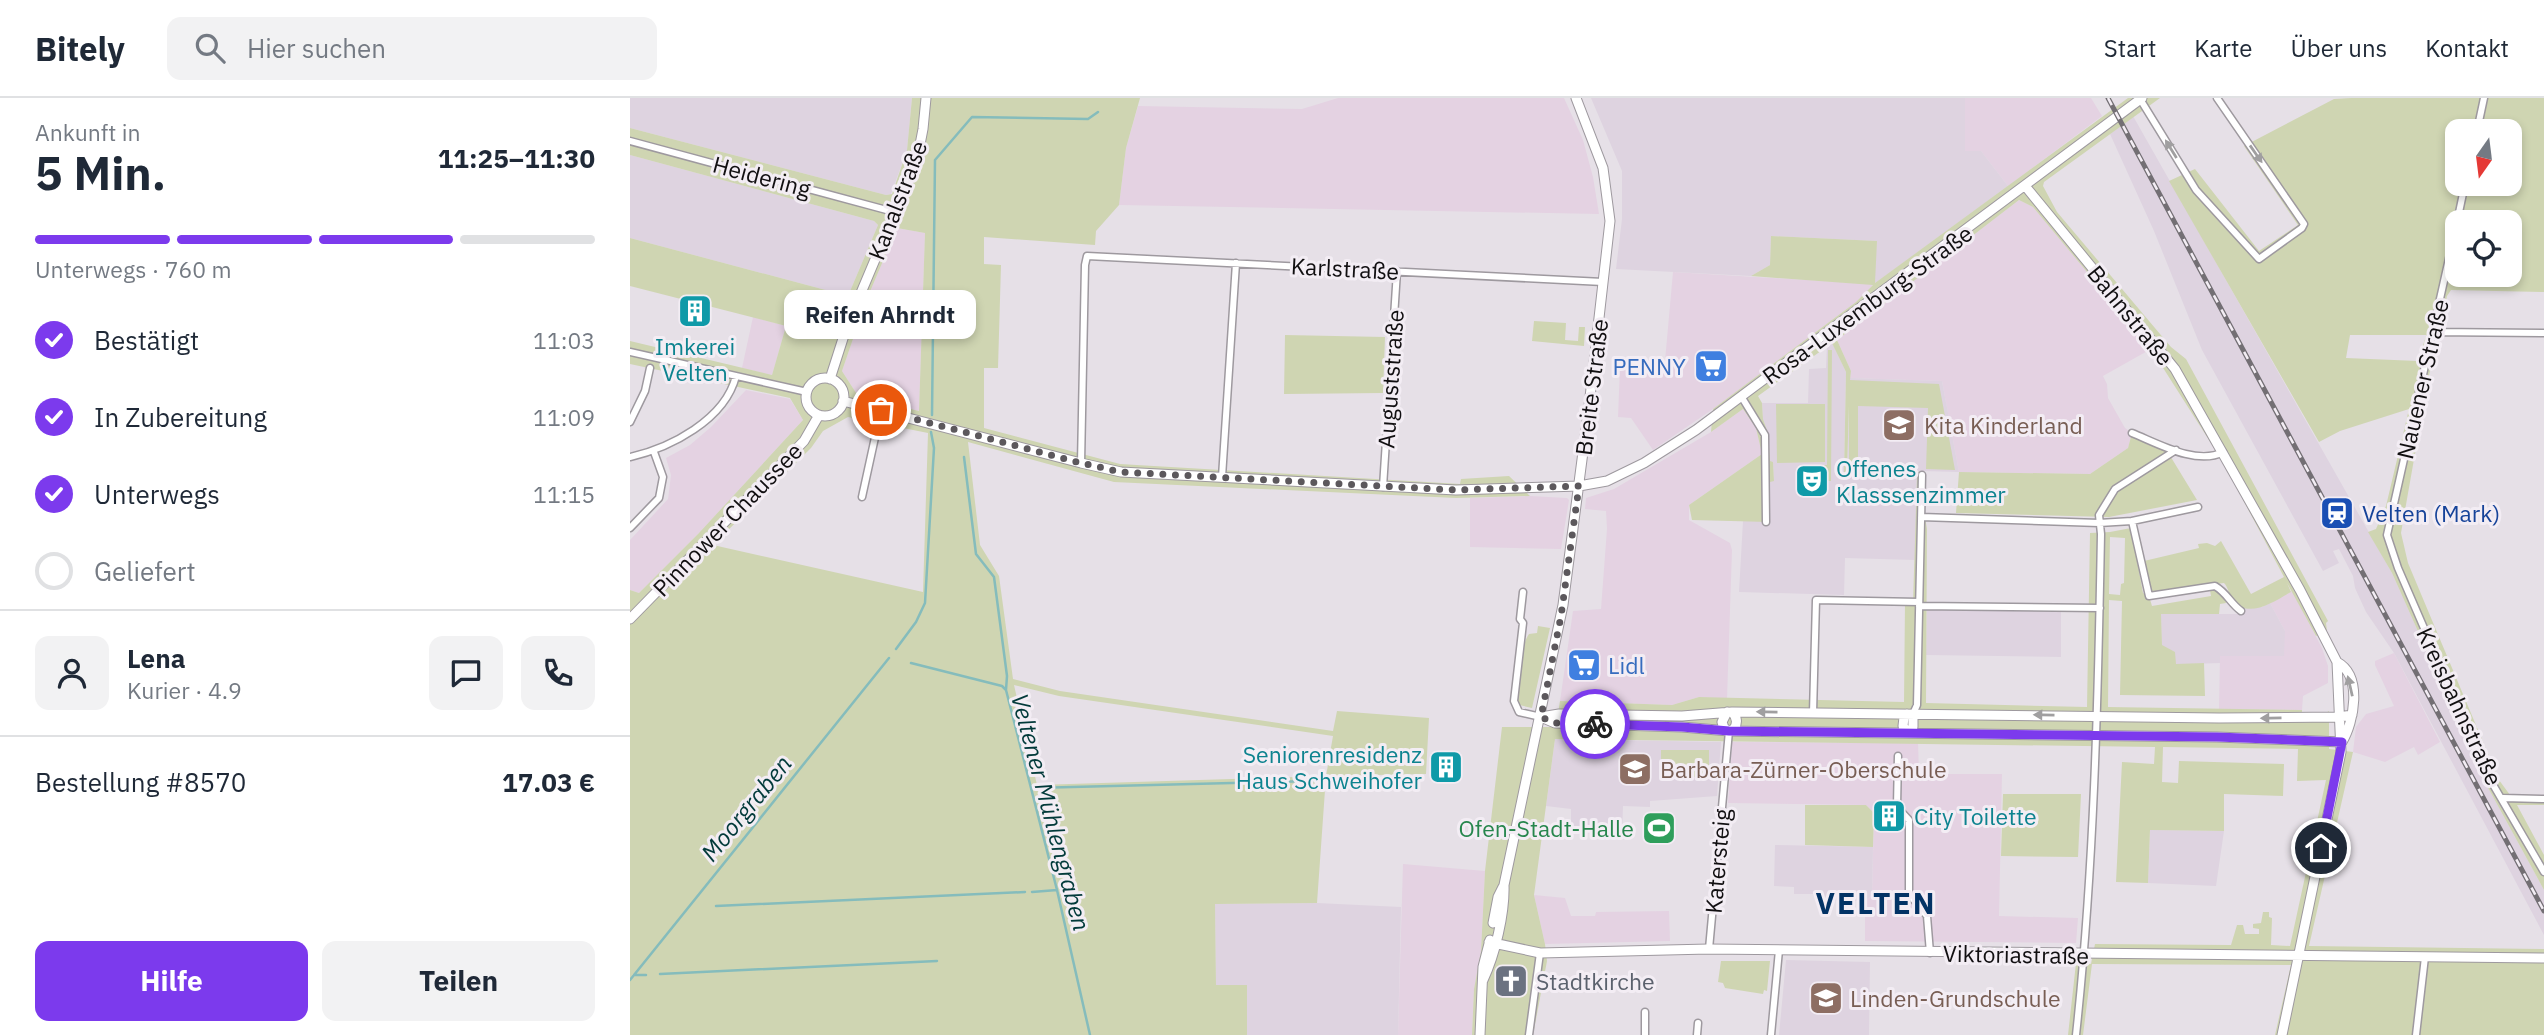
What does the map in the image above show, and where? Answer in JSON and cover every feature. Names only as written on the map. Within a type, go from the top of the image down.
[{"type":"street","name":"Kanalstraße","points":[[831,379],[842,340],[917,160],[926,98]]},
{"type":"street","name":"Breite Straße","points":[[1480,1035],[1483,980],[1504,899],[1504,885],[1561,616],[1610,221],[1603,168],[1576,98]]},
{"type":"street","points":[[2141,99],[2196,190],[2259,259],[2304,224],[2217,98]]},
{"type":"street","points":[[2480,119],[2484,98]]},
{"type":"street","name":"Rosa-Luxemburg-Straße","points":[[844,401],[1121,472],[1455,490],[1579,486],[1607,481],[1644,463],[1696,430],[2141,99]]},
{"type":"street","name":"Heidering","points":[[630,141],[894,212]]},
{"type":"street","name":"Bahnstraße","points":[[2026,187],[2159,346],[2175,369],[2337,662],[2346,670],[2352,687],[2352,715],[2342,742],[2283,1035]]},
{"type":"street","name":"Karlstraße","points":[[1081,463],[1087,256],[1603,282]]},
{"type":"street","points":[[1223,477],[1236,262]]},
{"type":"street","name":"Auguststraße","points":[[1382,487],[1397,271]]},
{"type":"street","name":"Nauener Straße","points":[[2387,535],[2445,275]]},
{"type":"street","points":[[2432,332],[2544,333]]},
{"type":"street","points":[[630,352],[807,391]]},
{"type":"street","points":[[630,422],[645,391],[650,368]]},
{"type":"street","points":[[630,457],[654,452],[680,440],[702,424],[731,388],[736,376]]},
{"type":"street","points":[[831,379],[842,390],[844,401],[835,414],[819,415],[807,403],[807,391],[814,382],[831,379]]},
{"type":"street","points":[[1741,396],[1765,435],[1766,522]]},
{"type":"street","points":[[862,497],[881,410]]},
{"type":"street","name":"Pinnower Chaussee","points":[[630,619],[798,447],[819,415]]},
{"type":"street","points":[[2132,433],[2176,450],[2212,456],[2223,452]]},
{"type":"street","points":[[2076,1035],[2085,954],[2096,716],[2100,608],[2099,515],[2115,489],[2176,450]]},
{"type":"street","points":[[630,528],[659,498],[663,477],[654,452]]},
{"type":"street","points":[[1908,733],[1903,721],[1917,705],[1922,475]]},
{"type":"street","points":[[1921,517],[2099,523],[2132,521],[2198,506]]},
{"type":"street","points":[[2132,521],[2149,596],[2215,586],[2225,592],[2231,604],[2241,611]]},
{"type":"street","name":"Kreisbahnstraße","points":[[2387,535],[2398,568],[2482,764],[2544,872]]},
{"type":"street","points":[[1523,592],[1520,619],[1523,623],[1514,701],[1519,712],[1555,723],[1729,731],[2217,737],[2342,742]]},
{"type":"street","points":[[1813,713],[1816,600],[2100,608]]},
{"type":"street","name":"Bahnstraße","points":[[2337,662],[2339,734],[2342,742]]},
{"type":"street","points":[[1541,717],[1559,714],[1682,716],[1729,712],[2218,719],[2352,715]]},
{"type":"street","points":[[1729,712],[1736,716],[1736,726],[1729,731]]},
{"type":"street","name":"Katersteig","points":[[1709,949],[1729,731]]},
{"type":"street","points":[[1898,756],[1897,807],[1909,820],[1909,894],[1927,916],[1930,953]]},
{"type":"street","points":[[2502,798],[2544,799]]},
{"type":"street","name":"Viktoriastraße","points":[[1492,942],[1541,953],[1709,949],[2544,958]]},
{"type":"street","points":[[1771,1035],[1779,950]]},
{"type":"street","points":[[1529,1035],[1541,953]]},
{"type":"street","points":[[2416,1035],[2424,957]]},
{"type":"street","points":[[1645,1012],[1645,1035]]},
{"type":"street","points":[[1697,1035],[1698,1023]]},
{"type":"shaded area","points":[[630,98],[912,98],[907,150],[891,194],[886,195],[630,128]]},
{"type":"shaded area","points":[[1338,98],[1564,98],[1583,140],[1599,214],[1119,205],[1126,148],[1138,106],[1302,109]]},
{"type":"shaded area","points":[[1591,98],[1965,98],[1965,151],[1981,151],[2008,186],[1874,284],[1876,241],[1771,236],[1770,265],[1751,276],[1616,269],[1622,219],[1622,171]]},
{"type":"shaded area","points":[[1965,98],[2091,98],[2102,116],[2008,186],[1981,151],[1965,151]]},
{"type":"shaded area","points":[[2133,116],[2392,573],[2486,784],[2544,890],[2544,935],[2394,653],[2366,612],[2355,588],[2353,576],[2339,549],[2333,551],[2339,563],[2323,571],[2202,350],[2154,231],[2110,134]]},
{"type":"shaded area","points":[[630,155],[874,221],[878,225],[848,296],[630,238]]},
{"type":"shaded area","points":[[2019,200],[2033,207],[2151,349],[2103,376],[2107,384],[2108,398],[2125,428],[2132,433],[2128,448],[2090,474],[1959,472],[1942,381],[1850,378],[1851,371],[1837,340]]},
{"type":"shaded area","points":[[897,228],[925,233],[919,411],[858,396],[842,371],[866,301]]},
{"type":"shaded area","points":[[1673,272],[1874,284],[1856,302],[1713,409],[1653,450],[1631,418],[1618,417],[1620,367],[1664,372]]},
{"type":"shaded area","points":[[753,317],[786,326],[772,375],[742,368]]},
{"type":"shaded area","points":[[1832,342],[1846,372],[1844,474],[1917,476],[1915,560],[1845,558],[1844,595],[1739,592],[1743,521],[1769,521],[1770,481],[1774,481],[1762,403],[1808,403],[1809,369],[1826,368],[1827,346]]},
{"type":"shaded area","name":"Kita Kinderland","points":[[1850,378],[1942,381],[1959,472],[1847,469]]},
{"type":"shaded area","points":[[746,390],[790,399],[803,420],[699,533],[639,593],[630,590],[630,540],[668,499],[671,475],[666,458],[690,445]]},
{"type":"shaded area","points":[[1743,409],[1756,428],[1762,454],[1689,505],[1689,520],[1730,543],[1732,550],[1727,699],[1699,697],[1672,705],[1560,701],[1573,611],[1601,609],[1606,511],[1585,509],[1586,498],[1614,489],[1711,432]]},
{"type":"shaded area","points":[[1530,496],[1569,500],[1561,549],[1470,547],[1470,498]]},
{"type":"shaded area","points":[[2292,591],[2322,648],[2328,666],[2328,683],[2303,696],[2302,710],[2219,709],[2220,656],[2285,631],[2270,603]]},
{"type":"shaded area","points":[[2270,603],[2285,631],[2284,656],[2220,656],[2220,663],[2162,665],[2161,614],[2240,614],[2245,608],[2262,607]]},
{"type":"shaded area","points":[[1927,609],[2061,611],[2061,657],[1926,655]]},
{"type":"shaded area","points":[[2394,653],[2440,742],[2418,755],[2414,747],[2385,762],[2353,752],[2356,727],[2366,714],[2394,706],[2375,661]]},
{"type":"shaded area","name":"Barbara-Zürner-Oberschule","points":[[1555,739],[1721,742],[1717,796],[1650,801],[1650,807],[1623,806],[1622,835],[1571,832],[1571,809],[1546,806]]},
{"type":"shaded area","points":[[1732,742],[1918,743],[1919,774],[2002,774],[1999,916],[2078,918],[2076,943],[1865,941],[1865,901],[1872,895],[1874,813],[1866,805],[1728,803]]},
{"type":"shaded area","points":[[2150,830],[2224,831],[2216,886],[2148,883]]},
{"type":"shaded area","points":[[1775,845],[1873,847],[1872,895],[1865,901],[1825,901],[1813,894],[1794,894],[1794,887],[1774,886]]},
{"type":"shaded area","points":[[1403,864],[1485,871],[1481,951],[1474,989],[1472,1035],[1398,1035]]},
{"type":"shaded area","points":[[1534,895],[1565,898],[1571,916],[1595,916],[1596,912],[1669,911],[1670,941],[1545,944]]},
{"type":"shaded area","points":[[1317,903],[1401,907],[1398,1035],[1247,1035],[1247,985],[1216,985],[1215,904]]},
{"type":"shaded area","name":"Linden-Grundschule","points":[[1786,960],[1870,962],[1869,1035],[1779,1035]]},
{"type":"green space","points":[[912,98],[1140,98],[1126,148],[1119,205],[1096,231],[1095,245],[984,237],[984,264],[1001,265],[998,368],[984,368],[984,428],[1120,464],[1460,484],[1461,479],[1509,476],[1530,496],[1456,498],[1114,482],[968,442],[980,545],[999,576],[1013,679],[1060,691],[1333,731],[1337,711],[1429,718],[1426,774],[1326,776],[1317,903],[1215,904],[1216,985],[1247,985],[1247,1035],[630,1035],[630,590],[639,593],[699,533],[803,420],[790,398],[630,364],[630,341],[772,375],[786,326],[630,286],[630,238],[848,296],[878,225],[874,221],[630,155],[630,128],[886,195],[892,194],[907,150]],"holes":[[[897,228],[925,233],[919,411],[858,396],[842,371],[866,301]],[[848,417],[928,433],[923,592],[713,545],[811,448],[823,431]],[[1014,685],[1059,696],[1333,736],[1326,776],[1037,785]]]},
{"type":"green space","points":[[2128,98],[2160,98],[2044,182],[2043,186],[2057,212],[2171,347],[2186,359],[2328,621],[2327,631],[2316,636],[2287,583],[2291,592],[2271,603],[2248,609],[2234,602],[2224,583],[2149,592],[2144,561],[2199,548],[2198,544],[2215,546],[2221,541],[2251,594],[2284,577],[2223,462],[2151,349],[2033,207],[2019,200],[1837,340],[1851,371],[1850,380],[1939,384],[1955,470],[1926,469],[1928,408],[1858,406],[1858,468],[1849,468],[1849,406],[1847,469],[1925,472],[1926,703],[2087,707],[2090,533],[2131,528],[2143,593],[2149,596],[2152,606],[2211,596],[2210,590],[2215,590],[2225,598],[2226,603],[2220,604],[2219,614],[2161,614],[2162,645],[2175,652],[2176,664],[2204,663],[2205,696],[2120,695],[2122,601],[2109,600],[2108,707],[2302,710],[2302,713],[2324,714],[2329,711],[2329,749],[2353,752],[2309,946],[2544,949],[2544,1035],[2275,1035],[2291,965],[2092,964],[2083,1035],[2068,1035],[2076,963],[2091,964],[2095,944],[2231,945],[2237,925],[2243,925],[2245,934],[2259,934],[2259,929],[2253,928],[2253,924],[2261,923],[2263,912],[2269,912],[2269,917],[2272,918],[2271,945],[2290,946],[2326,780],[2297,781],[2298,749],[2163,747],[2162,782],[2178,783],[2179,761],[2284,764],[2283,796],[2224,794],[2224,831],[2150,830],[2148,883],[2116,882],[2122,762],[2154,764],[2155,747],[1555,739],[1534,895],[1547,961],[1533,1035],[1472,1035],[1474,989],[1481,951],[1485,871],[1502,727],[1556,727],[1560,701],[1672,705],[1699,697],[1904,702],[1905,603],[1913,603],[1917,476],[1844,474],[1846,372],[1832,343],[1758,396],[1768,433],[1770,461],[1773,462],[1774,481],[1770,482],[1769,522],[1692,520],[1689,505],[1762,454],[1756,428],[1743,409],[1711,432],[1713,409],[1856,302],[1873,285],[1751,276],[1770,265],[1771,236],[1877,241],[1875,283]],"holes":[[[2110,537],[2125,538],[2124,583],[2121,584],[2120,595],[2109,594]]]},
{"type":"green space","points":[[2544,98],[2544,292],[2451,290],[2447,296],[2428,380],[2401,533],[2408,563],[2499,780],[2510,795],[2544,795],[2544,805],[2517,805],[2544,855],[2544,890],[2486,784],[2392,573],[2368,532],[2376,529],[2386,506],[2409,409],[2340,431],[2319,442],[2169,181],[2195,169],[2259,251],[2298,225],[2244,146],[2334,99]],"holes":[[[2350,335],[2426,335],[2418,361],[2346,358]]]},
{"type":"green space","points":[[1534,321],[1566,323],[1565,340],[1578,341],[1579,327],[1585,327],[1584,346],[1532,341]]},
{"type":"green space","points":[[1285,335],[1385,337],[1383,393],[1284,394]]},
{"type":"green space","points":[[1828,350],[1832,350],[1831,481],[1824,481],[1824,465],[1827,465]]},
{"type":"green space","points":[[1776,404],[1825,404],[1825,462],[1777,463]]},
{"type":"green space","points":[[2132,433],[2176,450],[2169,454],[2197,500],[2109,517],[1956,513],[1959,472],[2090,474],[2128,448]]},
{"type":"green space","points":[[1538,626],[1550,628],[1532,708],[1519,705],[1518,680],[1526,639],[1529,634],[1537,633]]},
{"type":"green space","points":[[1661,750],[1709,750],[1709,777],[1661,777]]},
{"type":"green space","points":[[2003,794],[2081,794],[2078,857],[2001,856]]},
{"type":"green space","points":[[1805,805],[1866,805],[1874,813],[1873,847],[1805,845]]},
{"type":"green space","points":[[1721,961],[1770,961],[1767,991],[1764,990],[1763,994],[1725,988],[1723,983],[1718,982]]},
{"type":"waterway","name":"Moorgraben","points":[[932,415],[935,160],[972,117],[1088,119],[1098,112]]},
{"type":"waterway","name":"Moorgraben","points":[[896,649],[916,622],[925,603],[934,448],[931,432]]},
{"type":"waterway","points":[[964,457],[976,554],[994,577],[1007,676],[1006,690]]},
{"type":"waterway","name":"Moorgraben","points":[[630,980],[889,658]]},
{"type":"waterway","name":"Veltener Mühlengraben","points":[[911,663],[1002,686],[1006,690],[1057,890],[1090,1035]]},
{"type":"waterway","points":[[1032,788],[1314,781]]},
{"type":"waterway","points":[[1032,892],[1057,890]]},
{"type":"waterway","points":[[716,906],[1025,892]]},
{"type":"waterway","points":[[660,974],[937,961]]},
{"type":"waterway","points":[[634,975],[646,975]]},
{"type":"railway","points":[[2108,98],[2544,911]]},
{"type":"way so far","points":[[881,410],[1121,472],[1455,490],[1579,486],[1561,616],[1541,717],[1555,723],[1595,724]]},
{"type":"place","name":"Imkerei Velten","points":[[695,311]]},
{"type":"place","name":"PENNY","points":[[1711,366]]},
{"type":"place","name":"Reifen Ahrndt","points":[[881,410]]},
{"type":"place","name":"Kita Kinderland","points":[[1899,425]]},
{"type":"place","name":"Offenes Klasssenzimmer","points":[[1812,481]]},
{"type":"place","name":"Velten (Mark)","points":[[2337,513]]},
{"type":"place","name":"Lidl","points":[[1584,665]]},
{"type":"place","name":"Seniorenresidenz Haus Schweihofer","points":[[1446,767]]},
{"type":"place","name":"Barbara-Zürner-Oberschule","points":[[1635,769]]},
{"type":"place","name":"City Toilette","points":[[1889,816]]},
{"type":"place","name":"Ofen-Stadt-Halle","points":[[1659,828]]},
{"type":"place","name":"Stadtkirche","points":[[1511,981]]},
{"type":"place","name":"Linden-Grundschule","points":[[1826,998]]},
{"type":"district","name":"VELTEN","points":[[1876,902]]},
{"type":"route","points":[[1595,724],[1729,731],[2331,740],[2342,742],[2321,848]]}]
